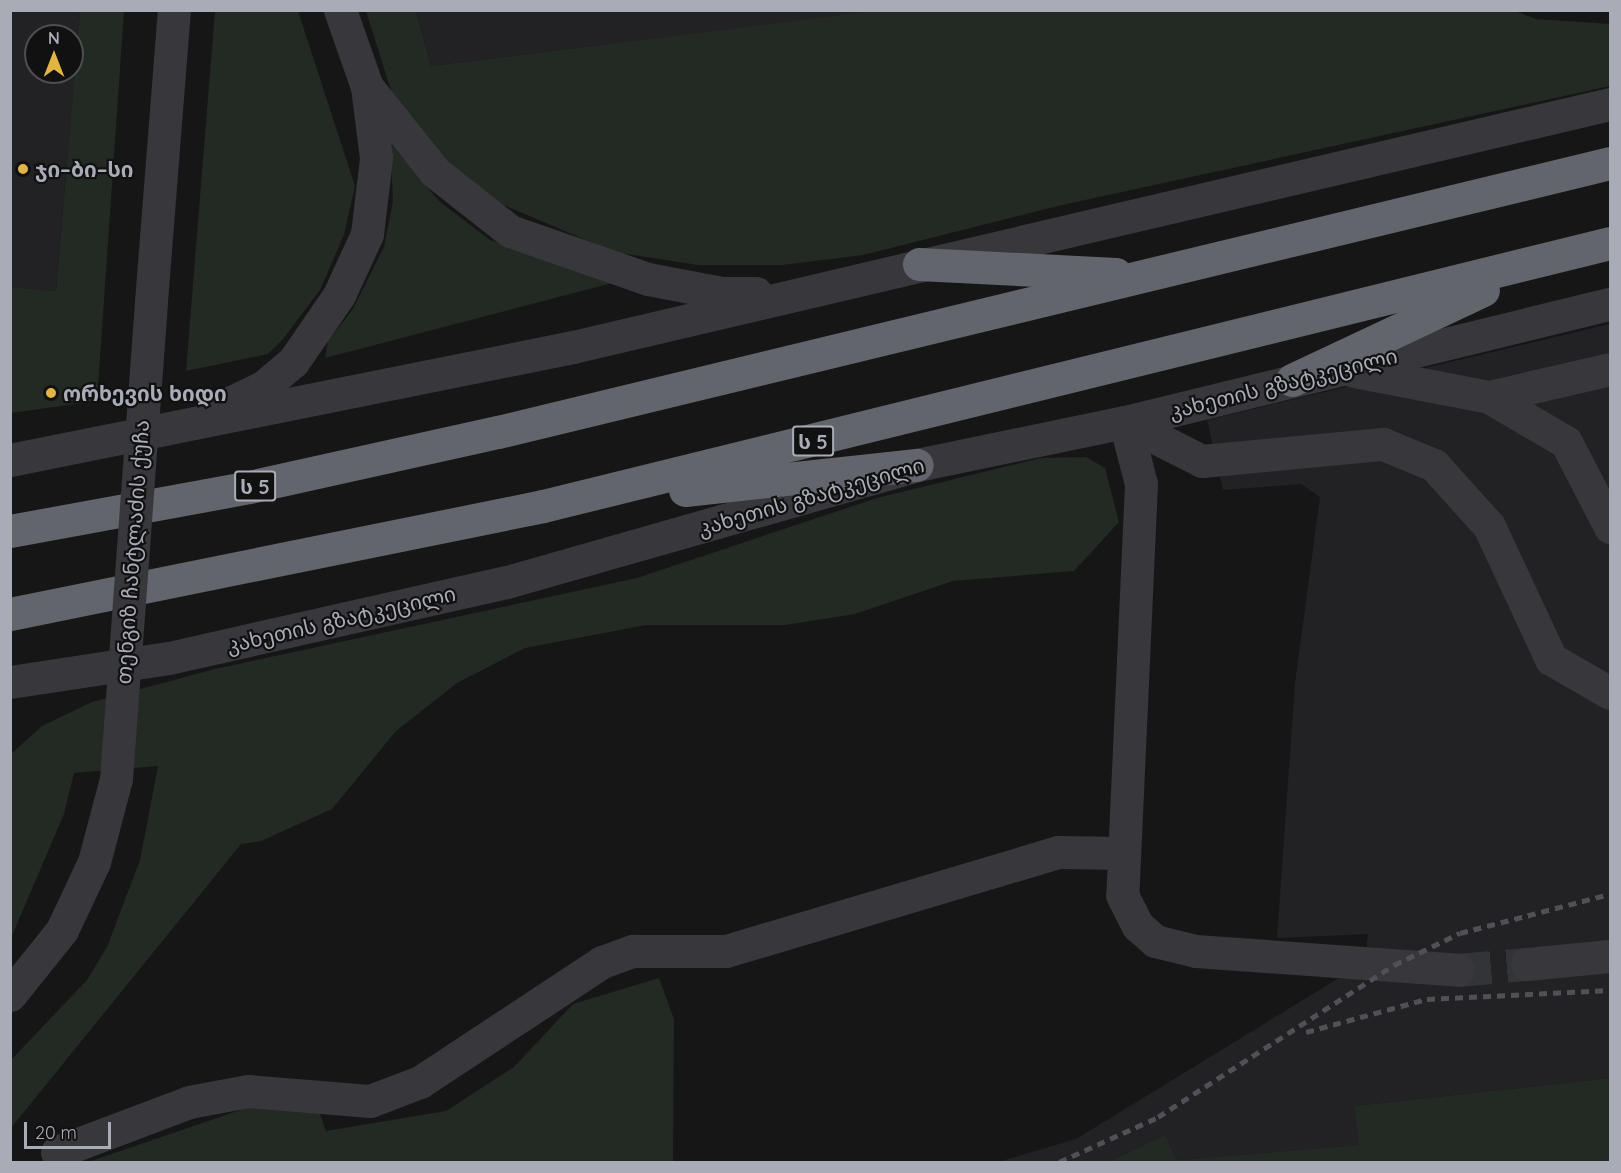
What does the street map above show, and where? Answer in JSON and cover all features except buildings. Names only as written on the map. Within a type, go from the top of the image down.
[{"type":"highway","name":"ს 5","points":[[10,531],[475,437],[1611,163]]},
{"type":"highway","name":"ს 5","points":[[10,614],[543,506],[1611,243]]},
{"type":"highway","points":[[1292,380],[1548,259]]},
{"type":"highway","points":[[919,264],[1148,276]]},
{"type":"highway","points":[[543,506],[917,465]]},
{"type":"highway","points":[[10,518],[43,525]]},
{"type":"street","name":"თენგიზ ჩანტლაძის ქუჩა","points":[[10,995],[62,930],[94,862],[116,779],[174,10]]},
{"type":"street","name":"თენგიზ ჩანტლაძის ქუჩა","points":[[164,431],[263,387],[293,362],[339,295],[367,234],[375,198],[376,158],[367,87],[340,10]]},
{"type":"street","name":"თენგიზ ჩანტლაძის ქუჩა","points":[[367,87],[435,172],[510,231],[570,256],[711,291],[818,289]]},
{"type":"street","points":[[10,460],[421,380],[1611,104]]},
{"type":"street","name":"კახეთის გზატკეცილი","points":[[10,682],[169,658],[507,582],[917,465],[1125,423],[1611,303]]},
{"type":"street","points":[[1343,369],[1489,397],[1566,442],[1611,527]]},
{"type":"street","points":[[1489,397],[1611,369]]},
{"type":"street","points":[[1125,423],[1202,461],[1383,444],[1434,465],[1489,526],[1551,659],[1607,687]]},
{"type":"street","points":[[1125,423],[1141,484],[1122,895],[1138,926],[1155,941],[1196,951],[1458,970]]},
{"type":"street","points":[[57,1152],[189,1102],[248,1091],[370,1101],[420,1082],[602,962],[633,951],[726,951],[1058,852],[1124,853]]},
{"type":"street","points":[[1527,963],[1611,956]]},
{"type":"shaded area","points":[[882,10],[1515,11],[1536,19],[1610,24],[1610,86],[1062,205],[863,255],[782,265],[698,265],[614,252],[490,199],[427,147],[394,100],[366,11],[416,11],[431,66]]},
{"type":"shaded area","points":[[11,11],[80,11],[79,24],[24,24],[24,84],[74,84],[56,291],[11,287]]},
{"type":"shaded area","points":[[80,11],[124,11],[97,401],[11,413],[11,287],[56,291],[74,84],[84,84],[84,24],[79,24]]},
{"type":"shaded area","points":[[215,11],[298,11],[355,186],[344,235],[320,290],[283,339],[268,354],[186,371]]},
{"type":"shaded area","points":[[416,11],[882,11],[431,66]]},
{"type":"shaded area","points":[[390,143],[439,201],[490,240],[612,283],[325,358],[328,341],[353,309],[384,247],[393,201]]},
{"type":"shaded area","points":[[1610,324],[1610,1078],[1354,1106],[1360,1145],[1177,1160],[1165,1135],[1108,1162],[998,1162],[1076,1139],[1365,962],[1368,934],[1277,938],[1295,683],[1320,497],[1301,484],[1223,490],[1207,420]]},
{"type":"shaded area","points":[[1086,457],[1105,468],[1119,522],[1074,571],[953,581],[855,614],[785,625],[646,625],[525,648],[457,683],[396,731],[332,809],[261,841],[241,844],[11,1128],[11,1060],[87,980],[107,947],[140,860],[158,766],[74,773],[64,814],[11,938],[11,754],[42,726],[92,702],[215,669],[637,578],[877,498],[1041,458]]},
{"type":"shaded area","points":[[659,978],[674,1019],[673,1162],[88,1162],[252,1106],[317,1105],[326,1131],[446,1111],[514,1067],[573,1004]]},
{"type":"shaded area","points":[[1610,1078],[1610,1162],[1108,1162],[1165,1135],[1177,1160],[1359,1145],[1354,1106]]},
{"type":"tunnel","points":[[1458,970],[1527,964]]},
{"type":"railway","points":[[1059,1162],[1158,1117],[1394,965],[1460,933],[1610,894]]},
{"type":"railway","points":[[1306,1032],[1427,999],[1610,990]]},
{"type":"place","name":"ჯი–ბი–სი","points":[[23,169]]},
{"type":"place","name":"ორხევის ხიდი","points":[[51,393]]}]
